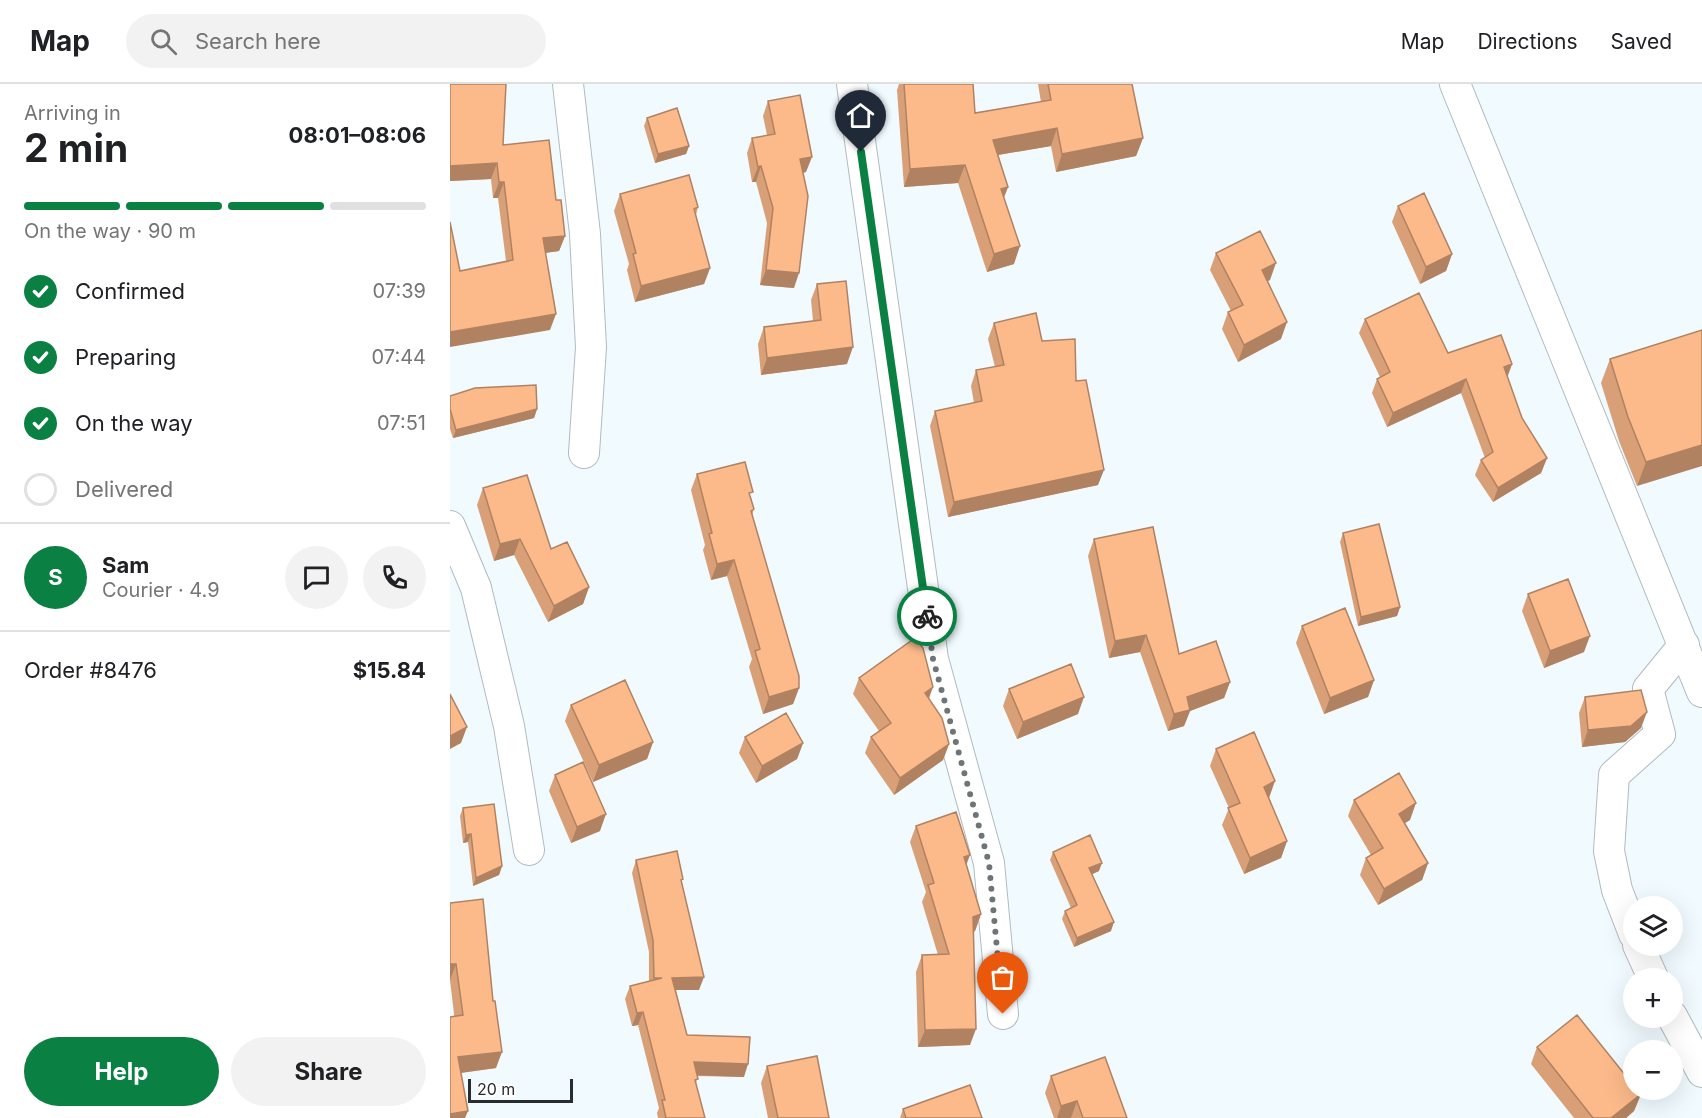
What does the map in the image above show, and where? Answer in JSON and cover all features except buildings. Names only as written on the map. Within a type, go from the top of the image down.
[{"type":"street","points":[[568,84],[585,234],[591,347],[584,453]]},
{"type":"street","points":[[852,84],[933,659],[989,863],[1003,1014]]},
{"type":"street","points":[[1455,84],[1702,692]]},
{"type":"street","points":[[450,526],[476,588],[509,726],[529,850]]},
{"type":"street","points":[[1623,906],[1617,890],[1609,851],[1614,775],[1660,734],[1648,688],[1684,645]]},
{"type":"street","points":[[1678,1028],[1702,1072]]},
{"type":"way so far","points":[[927,616],[933,659],[989,863],[1003,1014]]},
{"type":"route","points":[[861,152],[927,616]]}]
